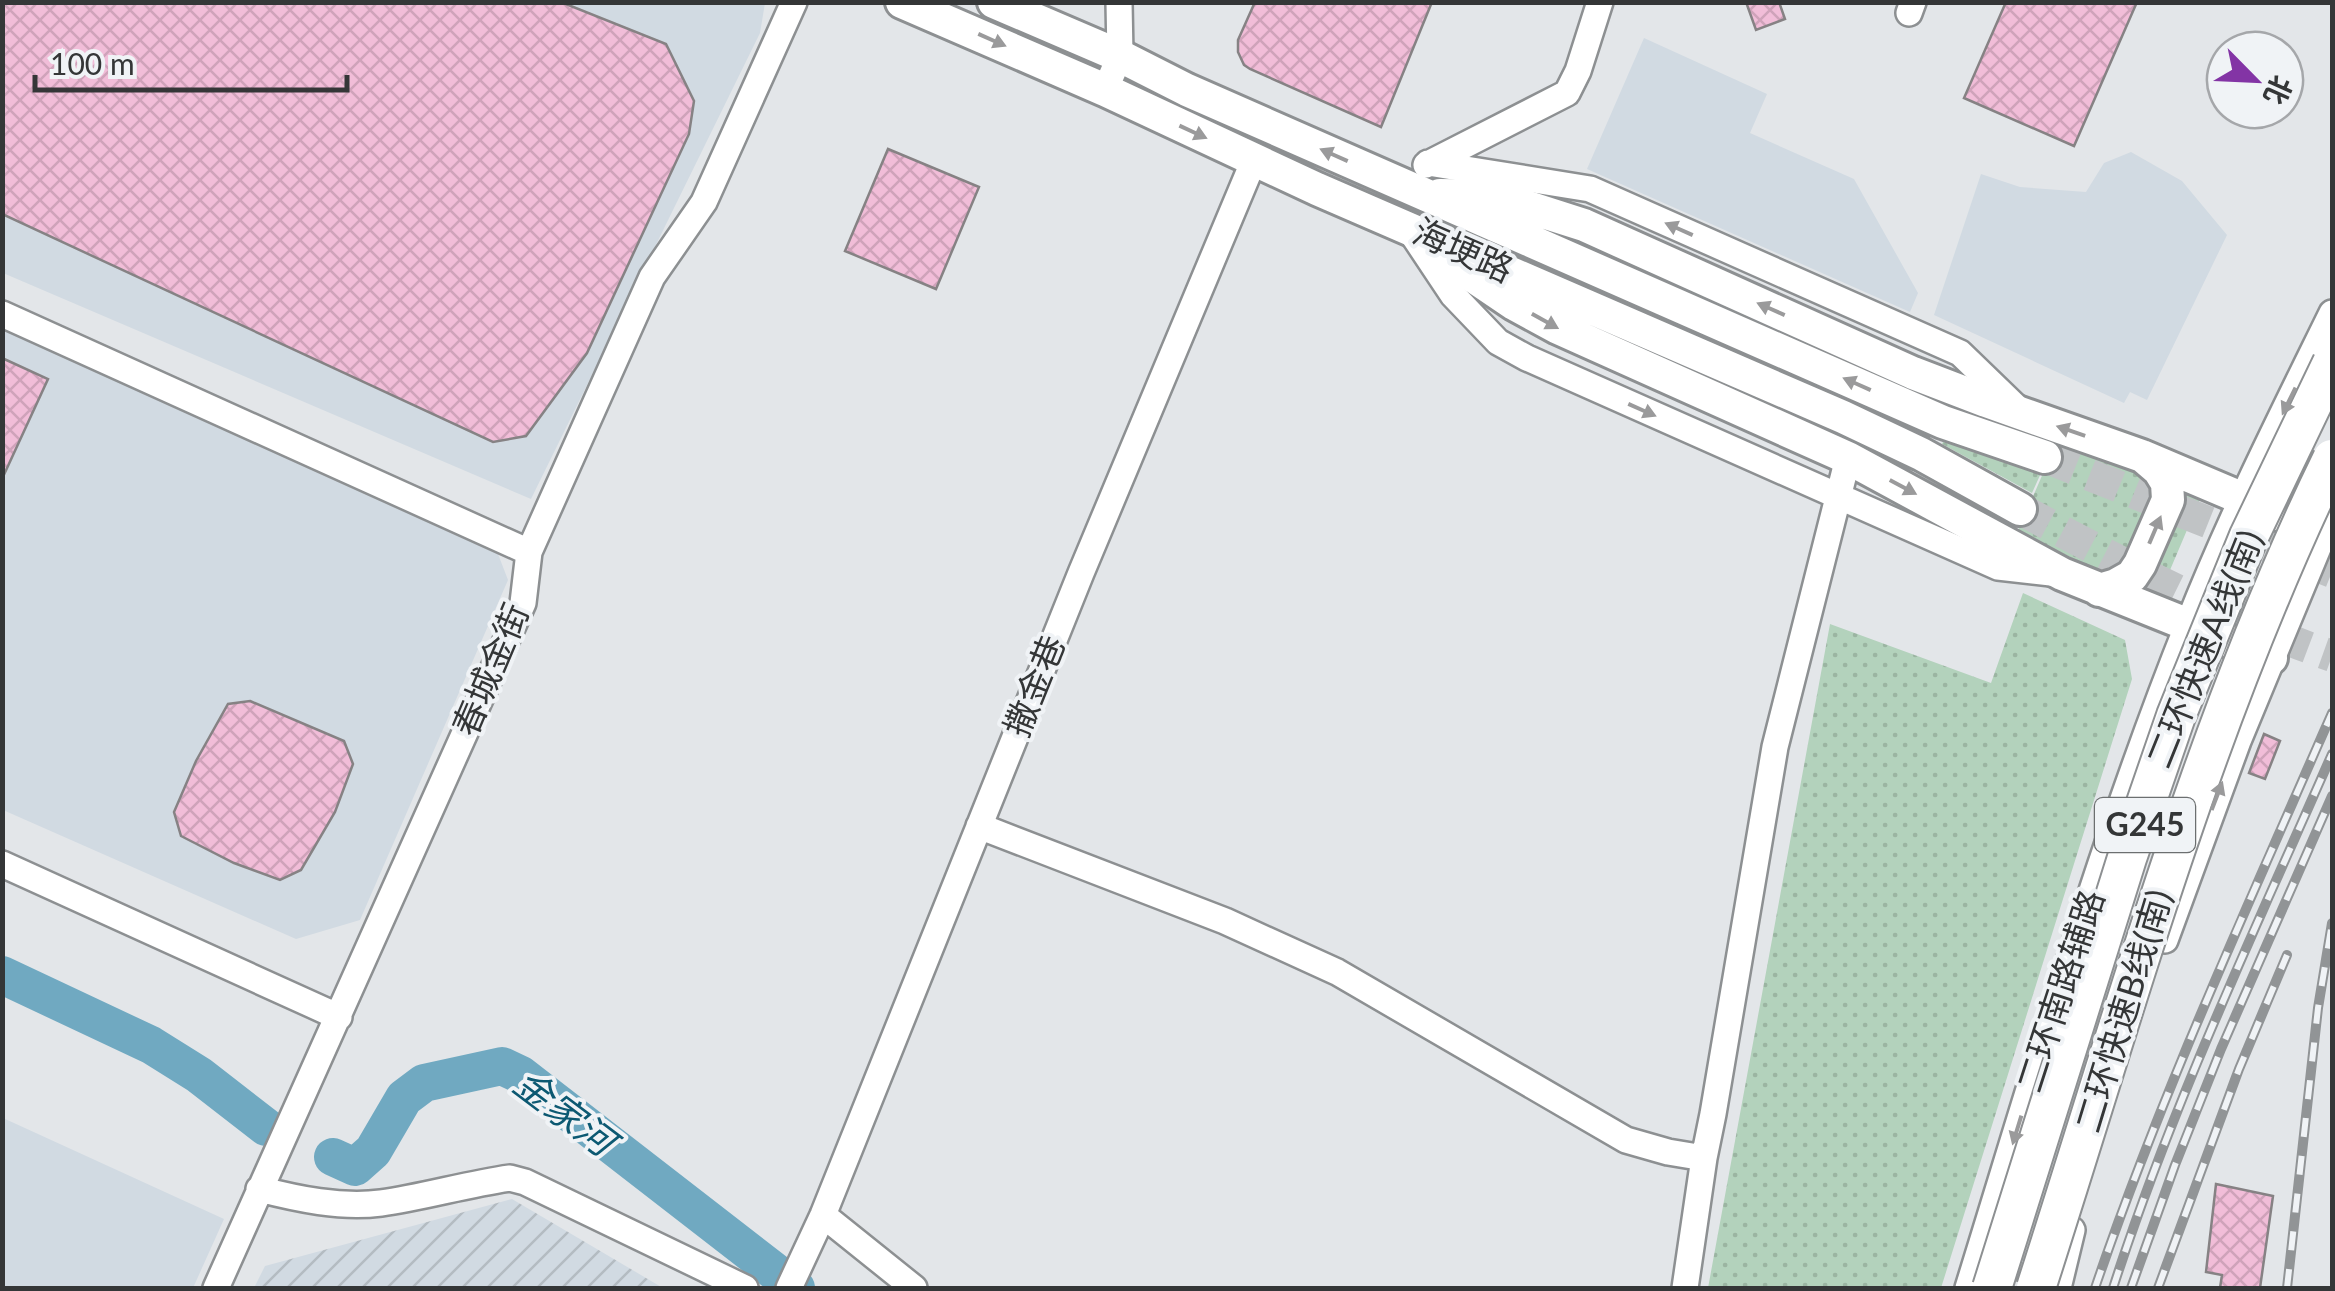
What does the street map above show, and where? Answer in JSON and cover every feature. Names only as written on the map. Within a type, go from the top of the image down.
[{"type":"highway","name":"二环快速A线(南)","points":[[1995,1288],[2132,841],[2172,728],[2249,536],[2332,363]]},
{"type":"highway","name":"二环快速B线(南)","points":[[2033,1288],[2190,803],[2269,598],[2332,460]]},
{"type":"main road","name":"海埂路","points":[[902,2],[1858,424],[2020,509]]},
{"type":"main road","name":"海埂路","points":[[994,2],[1120,56],[1187,90],[1418,181],[1943,422],[2046,458]]},
{"type":"main road","points":[[1418,181],[1494,196],[1584,225],[1913,373],[2293,515]]},
{"type":"main road","points":[[1407,226],[1462,271],[1558,328],[1848,458],[2062,574],[2229,641]]},
{"type":"main road","name":"G245","points":[[2293,515],[2332,378]]},
{"type":"main road","name":"G245","points":[[1995,1288],[2182,718],[2229,641],[2332,446]]},
{"type":"main road","points":[[2099,590],[2132,576],[2168,500],[2167,483],[2142,456]]},
{"type":"main road","name":"G245","points":[[2033,1288],[2229,641]]},
{"type":"street","name":"春城金街","points":[[216,1288],[524,603],[528,552],[652,276],[704,202],[794,2]]},
{"type":"street","points":[[1105,90],[1120,56],[1118,2]]},
{"type":"street","points":[[1418,181],[1567,93],[1600,2]]},
{"type":"street","name":"撒金巷","points":[[792,1282],[823,1215],[1081,573],[1254,160]]},
{"type":"street","points":[[1407,226],[1453,295],[1498,342],[1526,358],[1998,567],[2062,574]]},
{"type":"street","name":"二环南路辅路","points":[[1968,1288],[2127,788],[2229,641],[2293,515],[2332,313]]},
{"type":"street","points":[[2,314],[528,552]]},
{"type":"street","points":[[1685,1288],[1775,746],[1848,458]]},
{"type":"street","name":"二环南路辅路","points":[[2058,1288],[2083,1192],[2155,969],[2212,810],[2229,641]]},
{"type":"street","points":[[979,826],[1225,921],[1337,972],[1626,1140],[1704,1158]]},
{"type":"street","points":[[2,864],[340,1016]]},
{"type":"street","points":[[259,1189],[339,1204],[380,1203],[510,1178],[744,1288]]},
{"type":"street","points":[[823,1215],[914,1288]]},
{"type":"shaded area","points":[[3,3],[765,3],[760,33],[531,499],[3,273]]},
{"type":"shaded area","points":[[1644,38],[1767,94],[1750,133],[1854,179],[1918,293],[1910,312],[1587,169]]},
{"type":"shaded area","points":[[2131,152],[2182,181],[2227,235],[2147,400],[2130,392],[2124,403],[1934,315],[1981,174],[2020,187],[2086,192],[2104,163]]},
{"type":"shaded area","points":[[3,330],[498,554],[508,580],[360,920],[296,939],[3,810]]},
{"type":"shaded area","points":[[3,1118],[224,1219],[193,1288],[3,1288]]},
{"type":"shaded area","points":[[512,1199],[663,1288],[254,1288],[265,1266]]},
{"type":"green space","points":[[2060,434],[2148,471],[2159,483],[2128,566],[2096,570],[2018,531]]},
{"type":"green space","points":[[1944,440],[2041,473],[2032,493],[1942,444]]},
{"type":"green space","points":[[2175,484],[2204,490],[2159,596],[2134,585]]},
{"type":"green space","points":[[2023,593],[2125,640],[2132,679],[1941,1288],[1708,1288],[1830,624],[1991,683]]},
{"type":"building","points":[[2,2],[561,2],[666,44],[694,101],[689,134],[587,353],[526,436],[493,442],[2,214]]},
{"type":"building","points":[[1255,2],[1432,2],[1381,127],[1244,65],[1238,40]]},
{"type":"building","points":[[1746,2],[1779,2],[1785,19],[1756,30]]},
{"type":"building","points":[[2006,2],[2137,2],[2074,146],[1964,98]]},
{"type":"building","points":[[888,149],[979,187],[936,289],[845,251]]},
{"type":"building","points":[[2,358],[48,379],[2,479]]},
{"type":"building","points":[[250,701],[344,741],[353,764],[335,812],[301,870],[280,880],[234,863],[181,836],[174,812],[196,761],[228,704]]},
{"type":"building","points":[[2264,734],[2280,741],[2265,779],[2249,773]]},
{"type":"building","points":[[2216,1184],[2273,1196],[2260,1288],[2220,1288],[2222,1275],[2206,1272]]},
{"type":"waterway","name":"金家河","points":[[2,975],[151,1045],[199,1075],[266,1127]]},
{"type":"waterway","name":"金家河","points":[[333,1157],[355,1167],[373,1151],[404,1098],[424,1083],[502,1066],[521,1075],[796,1288]]},
{"type":"tunnel","points":[[2045,457],[2332,572]]},
{"type":"tunnel","points":[[2020,509],[2212,607],[2332,656]]},
{"type":"railway","points":[[2095,1288],[2178,1070],[2332,713]]},
{"type":"railway","points":[[2113,1288],[2188,1085],[2332,754]]},
{"type":"railway","points":[[2131,1288],[2221,1049],[2332,796]]},
{"type":"railway","points":[[2287,1288],[2318,1008],[2332,923]]},
{"type":"railway","points":[[2158,1288],[2239,1069],[2287,955]]}]
